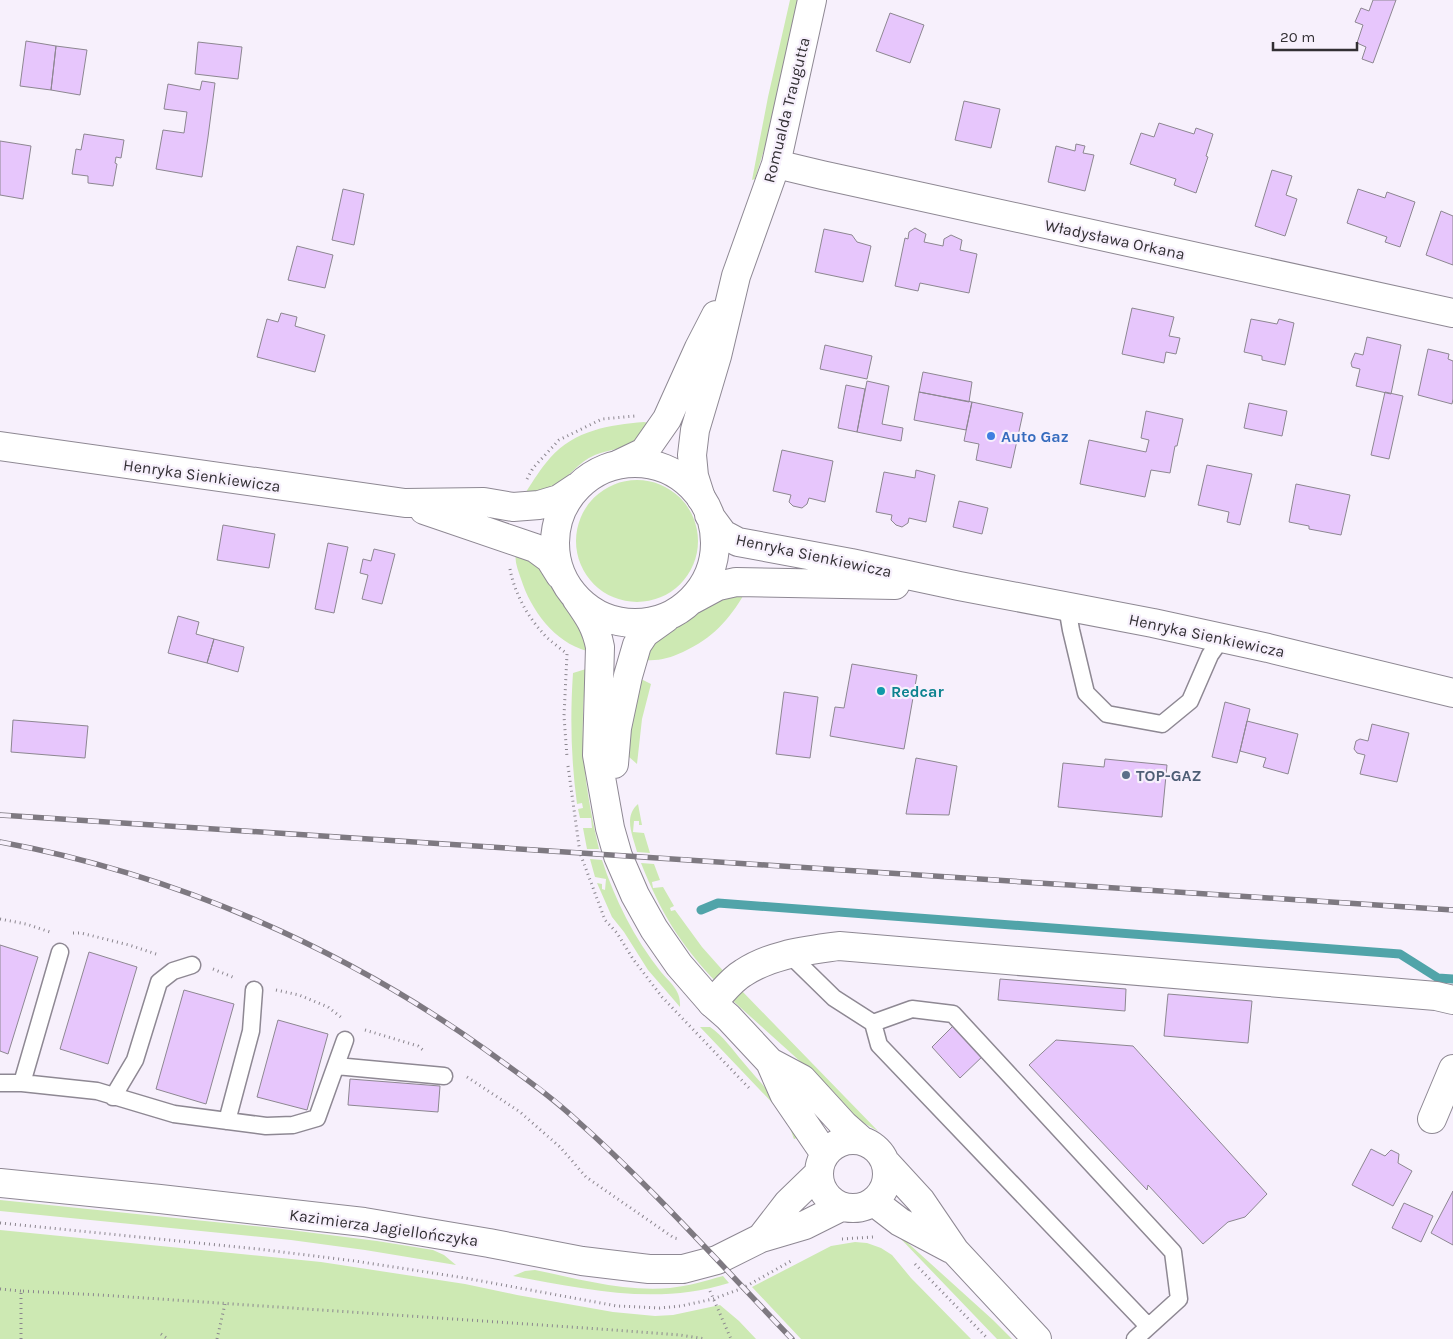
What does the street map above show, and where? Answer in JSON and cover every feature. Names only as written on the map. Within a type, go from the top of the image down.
[{"type":"main road","name":"Romualda Traugutta","points":[[705,506],[693,469],[692,455],[695,430],[736,276],[776,164],[812,0]]},
{"type":"main road","name":"Władysława Orkana","points":[[776,164],[1453,313]]},
{"type":"main road","name":"Romualda Traugutta","points":[[619,464],[644,452],[667,419],[699,348],[736,276]]},
{"type":"main road","name":"Henryka Sienkiewicza","points":[[0,446],[405,503],[484,502],[513,507],[539,505],[559,499],[577,487]]},
{"type":"main road","points":[[681,608],[653,621],[633,623],[614,620],[595,613],[569,588],[555,555],[555,531],[562,507],[577,487],[596,472],[619,464],[644,463],[668,470],[688,483],[705,506],[714,534],[714,554],[709,573],[699,590],[681,608],[645,633],[637,645],[628,676],[617,728],[610,828],[618,856],[635,895],[654,929],[680,965],[712,1003],[728,1017],[770,1062],[802,1079],[844,1125],[861,1140],[877,1149],[887,1164],[921,1201],[955,1251],[1037,1339]]},
{"type":"main road","name":"Henryka Sienkiewicza","points":[[405,503],[535,548],[550,559],[590,619],[597,632],[600,647],[597,755],[610,828]]},
{"type":"main road","name":"Henryka Sienkiewicza","points":[[705,506],[723,534],[738,542],[1067,607],[1153,622],[1453,693]]},
{"type":"main road","name":"Henryka Sienkiewicza","points":[[681,608],[718,586],[736,582],[959,586]]},
{"type":"main road","points":[[712,1003],[742,973],[770,960],[789,954],[838,946],[1436,996],[1453,1000]]},
{"type":"main road","points":[[770,1062],[821,1171],[824,1194],[832,1202],[850,1209],[866,1207],[874,1202],[882,1195],[886,1185],[887,1164]]},
{"type":"main road","points":[[1432,1119],[1453,1069]]},
{"type":"main road","points":[[821,1171],[832,1147],[841,1142],[861,1140]]},
{"type":"main road","name":"Kazimierza Jagiellończyka","points":[[761,1238],[788,1203],[821,1171]]},
{"type":"main road","name":"Kazimierza Jagiellończyka","points":[[0,1183],[364,1222],[582,1261],[648,1270],[683,1269],[717,1260],[761,1238],[805,1225],[841,1207]]},
{"type":"main road","points":[[874,1202],[900,1222],[955,1251]]},
{"type":"lane","points":[[1067,607],[1086,693],[1107,714],[1162,724],[1190,701],[1210,655],[1222,638]]},
{"type":"lane","points":[[22,1083],[60,952]]},
{"type":"lane","points":[[789,954],[834,998],[873,1023],[879,1045],[1148,1326]]},
{"type":"lane","points":[[113,1097],[135,1060],[159,982],[173,972],[192,965]]},
{"type":"lane","points":[[227,1121],[251,1031],[254,990]]},
{"type":"lane","points":[[873,1023],[912,1009],[953,1014],[1173,1252],[1179,1299],[1135,1339]]},
{"type":"lane","points":[[0,1082],[96,1091],[174,1114],[266,1126],[293,1125],[317,1118],[345,1040]]},
{"type":"lane","points":[[336,1066],[444,1076]]},
{"type":"path","points":[[524,483],[533,468],[560,440],[602,419],[639,416]]},
{"type":"path","points":[[508,564],[512,580],[523,606],[541,632],[568,654]]},
{"type":"path","points":[[0,1289],[600,1329],[706,1339]]},
{"type":"path","points":[[20,1339],[21,1291]]},
{"type":"path","points":[[710,1291],[732,1339]]},
{"type":"path","points":[[217,1339],[224,1304]]},
{"type":"path","points":[[161,1334],[168,1339]]},
{"type":"green space","points":[[790,0],[798,0],[767,140],[755,179],[752,180],[768,97]]},
{"type":"green space","points":[[649,423],[635,441],[626,446],[589,458],[558,484],[549,489],[526,492],[550,458],[570,441],[605,427]]},
{"type":"green space","points":[[637,480],[649,481],[660,485],[671,490],[680,498],[688,507],[693,518],[697,529],[697,553],[693,564],[688,575],[680,584],[671,592],[660,597],[649,601],[637,602],[625,601],[614,597],[603,592],[594,584],[586,575],[581,564],[577,553],[576,541],[577,529],[581,518],[586,507],[594,498],[603,490],[614,485],[625,481]]},
{"type":"green space","points":[[516,552],[530,557],[548,576],[583,630],[587,651],[575,647],[564,640],[545,623],[525,591],[516,562]]},
{"type":"green space","points":[[745,593],[719,628],[703,641],[674,656],[645,660],[649,648],[663,633],[686,620],[709,602]]},
{"type":"green space","points":[[586,669],[583,715],[585,770],[588,796],[599,849],[587,849],[583,828],[592,828],[591,818],[580,818],[578,809],[583,808],[582,803],[577,804],[573,771],[571,722],[573,673]]},
{"type":"green space","points":[[639,678],[651,684],[642,719],[637,764],[628,756],[627,735]]},
{"type":"green space","points":[[638,804],[642,825],[639,825],[639,821],[634,821],[633,832],[644,833],[650,853],[637,852],[630,827],[633,809]]},
{"type":"green space","points":[[590,859],[602,860],[626,918],[642,946],[677,992],[680,1007],[648,970],[612,917],[597,883],[602,884],[602,889],[605,890],[606,879],[595,877]]},
{"type":"green space","points":[[641,863],[654,864],[660,880],[652,882],[653,888],[663,887],[674,906],[670,908],[671,911],[675,910],[702,947],[726,974],[717,983],[692,955],[664,913]]},
{"type":"green space","points":[[741,990],[878,1131],[860,1121],[832,1090],[731,999]]},
{"type":"green space","points":[[700,1027],[710,1027],[728,1043],[780,1107],[797,1138],[794,1139],[781,1112]]},
{"type":"green space","points":[[0,1200],[274,1228],[377,1241],[433,1250],[444,1255],[456,1265],[291,1240],[0,1211]]},
{"type":"green space","points":[[0,1230],[321,1262],[465,1284],[613,1312],[655,1316],[673,1315],[720,1305],[756,1339],[0,1339]]},
{"type":"green space","points":[[899,1235],[993,1320],[1012,1339],[997,1339]]},
{"type":"green space","points":[[855,1242],[867,1243],[881,1248],[892,1255],[911,1278],[971,1339],[801,1339],[752,1287],[831,1246]]},
{"type":"green space","points":[[535,1270],[602,1284],[636,1288],[670,1288],[723,1276],[729,1283],[702,1290],[648,1294],[594,1290],[513,1276],[525,1271]]},
{"type":"building","points":[[1373,0],[1396,0],[1373,63],[1362,59],[1366,47],[1357,43],[1363,25],[1355,22],[1361,8],[1369,11]]},
{"type":"building","points":[[890,13],[924,25],[910,63],[876,51]]},
{"type":"building","points":[[26,41],[56,46],[51,90],[20,86]]},
{"type":"building","points":[[198,42],[242,47],[238,79],[195,74]]},
{"type":"building","points":[[56,46],[87,50],[80,95],[51,90]]},
{"type":"building","points":[[202,81],[215,83],[202,177],[156,169],[163,130],[184,133],[187,112],[164,109],[168,84],[200,90]]},
{"type":"building","points":[[964,101],[1000,109],[991,148],[955,140]]},
{"type":"building","points":[[1159,123],[1194,134],[1196,128],[1213,134],[1206,156],[1208,157],[1196,193],[1174,185],[1176,179],[1130,164],[1141,133],[1154,137]]},
{"type":"building","points":[[84,134],[124,140],[121,158],[116,157],[115,163],[117,164],[113,186],[88,183],[88,176],[72,174],[76,149],[81,150]]},
{"type":"building","points":[[0,141],[31,146],[23,199],[0,195]]},
{"type":"building","points":[[1076,144],[1085,146],[1083,153],[1094,155],[1085,191],[1048,182],[1056,146],[1075,151]]},
{"type":"building","points":[[1272,170],[1292,176],[1286,195],[1297,199],[1285,236],[1255,226]]},
{"type":"building","points":[[343,189],[364,194],[354,245],[332,240]]},
{"type":"building","points":[[1358,189],[1385,198],[1387,192],[1415,202],[1400,247],[1385,242],[1387,237],[1347,223]]},
{"type":"building","points":[[1441,211],[1453,216],[1453,265],[1426,255]]},
{"type":"building","points":[[915,228],[926,234],[924,242],[943,246],[944,239],[951,235],[962,240],[960,250],[977,254],[969,293],[920,283],[918,291],[895,286],[905,238],[908,239],[909,232]]},
{"type":"building","points":[[824,229],[852,235],[857,242],[871,246],[863,282],[815,272]]},
{"type":"building","points":[[297,246],[333,255],[325,288],[288,280]]},
{"type":"building","points":[[1132,308],[1174,317],[1169,336],[1180,338],[1176,354],[1166,352],[1164,363],[1122,354]]},
{"type":"building","points":[[281,313],[297,317],[295,326],[325,335],[315,372],[257,357],[267,319],[278,322]]},
{"type":"building","points":[[1251,319],[1277,324],[1279,319],[1294,323],[1285,365],[1262,360],[1262,356],[1244,352]]},
{"type":"building","points":[[1367,337],[1401,345],[1391,394],[1356,386],[1360,369],[1352,367],[1351,363],[1355,353],[1363,355]]},
{"type":"building","points":[[825,345],[872,356],[867,379],[820,369]]},
{"type":"building","points":[[1428,349],[1449,354],[1448,359],[1453,361],[1452,404],[1418,395]]},
{"type":"building","points":[[923,372],[972,382],[969,402],[919,392]]},
{"type":"building","points":[[867,381],[889,386],[882,424],[903,428],[901,441],[857,432]]},
{"type":"building","points":[[846,385],[865,389],[857,432],[838,428]]},
{"type":"building","points":[[919,392],[972,402],[966,430],[914,420]]},
{"type":"building","points":[[1385,392],[1403,396],[1389,459],[1371,455]]},
{"type":"building","name":"Auto Gaz","points":[[972,402],[1023,413],[1011,468],[976,460],[979,444],[964,441]]},
{"type":"building","points":[[1249,403],[1287,411],[1282,436],[1244,428]]},
{"type":"building","points":[[1146,411],[1183,419],[1170,473],[1151,470],[1145,497],[1080,484],[1089,440],[1146,452],[1149,440],[1141,438]]},
{"type":"building","points":[[782,450],[833,461],[825,502],[809,498],[807,504],[802,508],[793,506],[789,502],[791,495],[773,491]]},
{"type":"building","points":[[1207,465],[1252,474],[1240,525],[1227,522],[1229,512],[1198,505]]},
{"type":"building","points":[[916,470],[935,475],[926,522],[909,518],[908,523],[902,527],[896,525],[891,520],[892,515],[876,512],[884,472],[915,478]]},
{"type":"building","points":[[1296,484],[1350,495],[1341,535],[1309,529],[1309,526],[1289,522]]},
{"type":"building","points":[[959,501],[988,508],[982,534],[953,527]]},
{"type":"building","points":[[223,525],[275,534],[269,568],[217,560]]},
{"type":"building","points":[[328,543],[348,547],[334,613],[315,609]]},
{"type":"building","points":[[374,549],[395,554],[382,604],[362,599],[368,575],[360,573],[363,559],[371,561]]},
{"type":"building","points":[[178,616],[199,622],[196,634],[214,639],[207,663],[168,653]]},
{"type":"building","points":[[214,639],[244,647],[238,672],[207,663]]},
{"type":"building","name":"Redcar","points":[[852,664],[917,675],[904,749],[830,736],[835,707],[844,708]]},
{"type":"building","points":[[784,692],[818,697],[810,758],[776,754]]},
{"type":"building","points":[[1225,702],[1250,709],[1237,763],[1212,757]]},
{"type":"building","points":[[13,720],[88,726],[85,758],[11,752]]},
{"type":"building","points":[[1247,721],[1298,734],[1288,774],[1263,767],[1266,758],[1240,751]]},
{"type":"building","points":[[1372,724],[1409,733],[1397,782],[1360,774],[1365,755],[1357,753],[1354,749],[1356,741],[1360,739],[1368,741]]},
{"type":"building","points":[[916,758],[957,766],[949,815],[906,814]]},
{"type":"building","points":[[1105,759],[1167,765],[1162,817],[1058,807],[1063,763],[1104,767]]},
{"type":"building","points":[[0,945],[38,957],[8,1054],[0,1051]]},
{"type":"building","points":[[89,952],[137,967],[108,1064],[60,1049]]},
{"type":"building","points":[[1000,979],[1126,989],[1125,1011],[998,1000]]},
{"type":"building","points":[[184,990],[234,1004],[206,1104],[156,1089]]},
{"type":"building","points":[[1168,994],[1252,1001],[1248,1043],[1164,1036]]},
{"type":"building","points":[[278,1020],[328,1034],[307,1110],[257,1097]]},
{"type":"building","points":[[956,1023],[985,1054],[960,1078],[932,1047]]},
{"type":"building","points":[[1056,1040],[1133,1046],[1267,1194],[1245,1217],[1228,1222],[1203,1244],[1148,1185],[1147,1190],[1029,1065]]},
{"type":"building","points":[[350,1079],[440,1086],[438,1112],[348,1105]]},
{"type":"building","points":[[1371,1149],[1385,1156],[1391,1150],[1399,1154],[1398,1163],[1412,1171],[1393,1206],[1352,1185]]},
{"type":"building","points":[[1453,1191],[1453,1245],[1431,1233]]},
{"type":"building","points":[[1404,1203],[1433,1216],[1421,1242],[1392,1228]]},
{"type":"waterway","points":[[701,910],[718,903],[1400,954],[1438,978],[1453,979]]},
{"type":"railway","points":[[0,815],[1453,910]]},
{"type":"railway","points":[[0,842],[65,856],[129,874],[192,895],[254,919],[315,947],[431,1013],[486,1050],[552,1099],[602,1143],[658,1198],[792,1339]]},
{"type":"place","name":"Auto Gaz","points":[[991,436]]},
{"type":"place","name":"Redcar","points":[[881,691]]},
{"type":"place","name":"TOP-GAZ","points":[[1126,775]]}]
